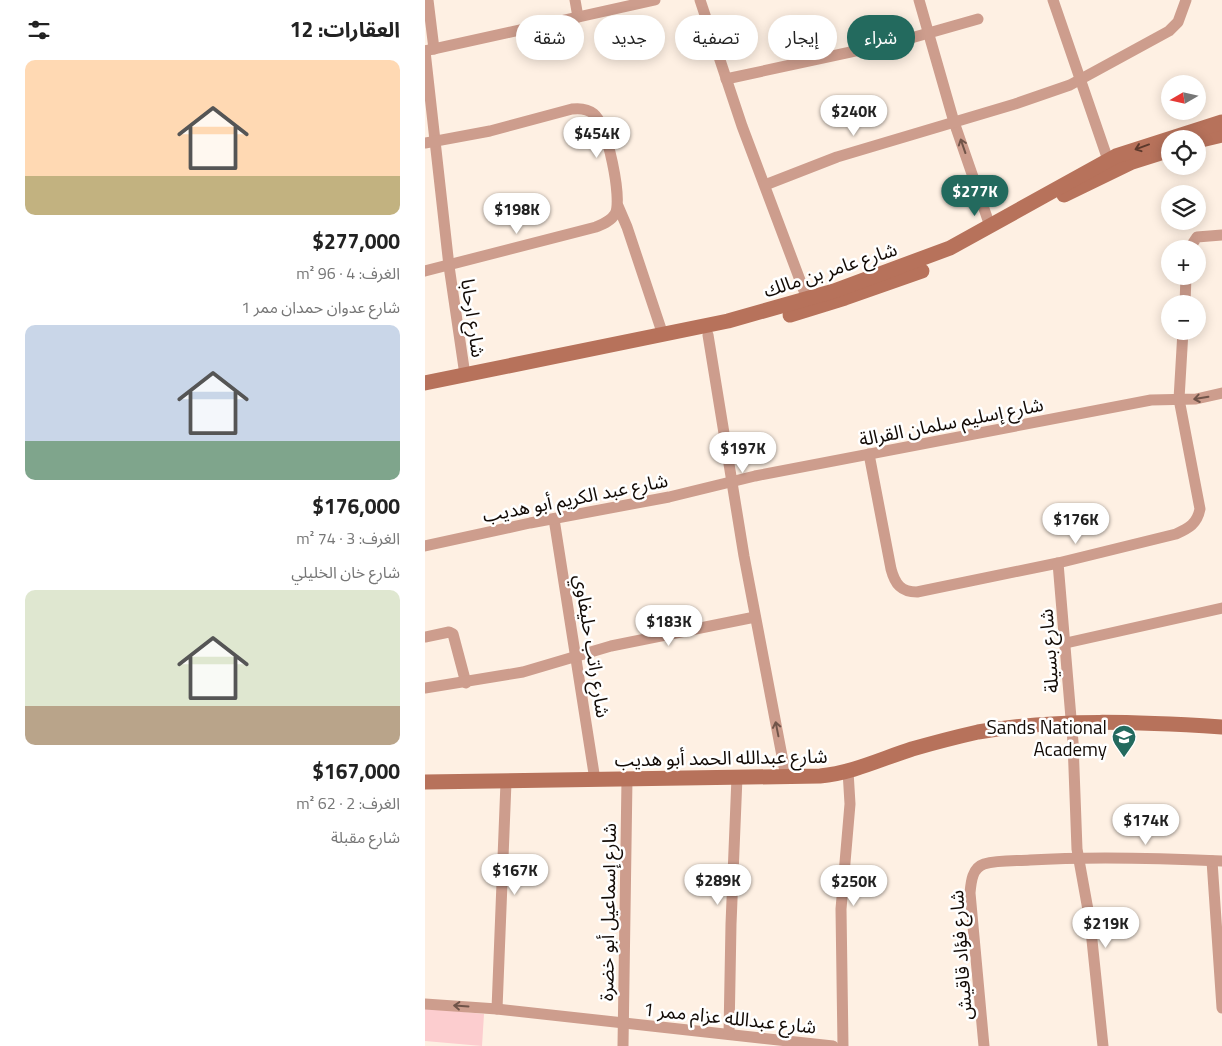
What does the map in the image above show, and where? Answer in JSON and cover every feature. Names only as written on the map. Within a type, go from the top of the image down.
[{"type":"street","name":"شارع ارحابا","points":[[428,0],[430,142],[465,375]]},
{"type":"street","points":[[575,0],[578,15]]},
{"type":"street","points":[[584,16],[655,0]]},
{"type":"street","points":[[700,0],[726,79],[809,304]]},
{"type":"street","points":[[919,0],[927,33],[990,226]]},
{"type":"street","points":[[1053,0],[1108,160]]},
{"type":"street","points":[[765,185],[837,156],[1015,104],[1081,80],[1169,31],[1178,22],[1185,0]]},
{"type":"street","points":[[726,79],[927,33],[978,18]]},
{"type":"street","points":[[428,50],[516,31]]},
{"type":"street","points":[[430,142],[490,131],[572,110],[583,109],[595,114],[604,132],[617,192],[618,206],[663,335]]},
{"type":"street","name":"شارع عامر بن مالك","points":[[425,383],[809,304],[950,248],[1108,160],[1152,143],[1222,122]]},
{"type":"street","points":[[1206,139],[1222,135]]},
{"type":"street","name":"شارع عامر بن مالك","points":[[425,394],[708,335],[809,304],[901,279],[952,258],[1070,192],[1132,162],[1161,153]]},
{"type":"street","points":[[425,271],[596,227],[608,222],[615,215],[618,206]]},
{"type":"street","points":[[1194,240],[1197,237],[1222,236]]},
{"type":"street","points":[[708,335],[731,481],[786,777]]},
{"type":"street","points":[[869,454],[893,578],[904,590],[917,592],[1059,563],[1176,534],[1193,525],[1198,518],[1199,498],[1179,399],[1182,340]]},
{"type":"street","name":"شارع إسليم سلمان القرالة","points":[[731,481],[1151,400],[1196,400],[1222,393]]},
{"type":"street","name":"شارع عبد الكريم أبو هديب","points":[[425,546],[669,497],[731,481]]},
{"type":"street","name":"شارع راتب حليفاوي","points":[[554,519],[595,780]]},
{"type":"street","name":"شارع بسيلة","points":[[1059,563],[1066,643],[1078,857],[1090,921],[1103,1046]]},
{"type":"street","points":[[1066,643],[1222,608]]},
{"type":"street","points":[[425,688],[523,672],[611,646],[755,617]]},
{"type":"street","points":[[425,636],[449,632],[453,634],[466,682]]},
{"type":"street","name":"شارع عبدالله الحمد أبو هديب","points":[[425,782],[820,776],[848,771],[912,749],[966,735],[1021,726],[1071,722],[1222,727]]},
{"type":"street","points":[[843,1046],[841,909],[850,804],[848,771]]},
{"type":"street","points":[[729,1034],[737,777]]},
{"type":"street","name":"شارع إسماعيل أبو خضرة","points":[[623,1046],[627,779]]},
{"type":"street","points":[[497,1009],[506,782]]},
{"type":"street","name":"شارع فؤاد قاقيش","points":[[985,1046],[970,893],[975,872],[985,864],[1078,857],[1217,861]]},
{"type":"street","points":[[1217,861],[1222,1008]]},
{"type":"street","name":"شارع عبدالله عزام ممر 1","points":[[425,1004],[497,1009],[833,1046]]},
{"type":"shaded area","points":[[425,1008],[484,1014],[482,1046],[425,1041]]},
{"type":"place","name":"Sands National Academy","points":[[1124,758]]}]
